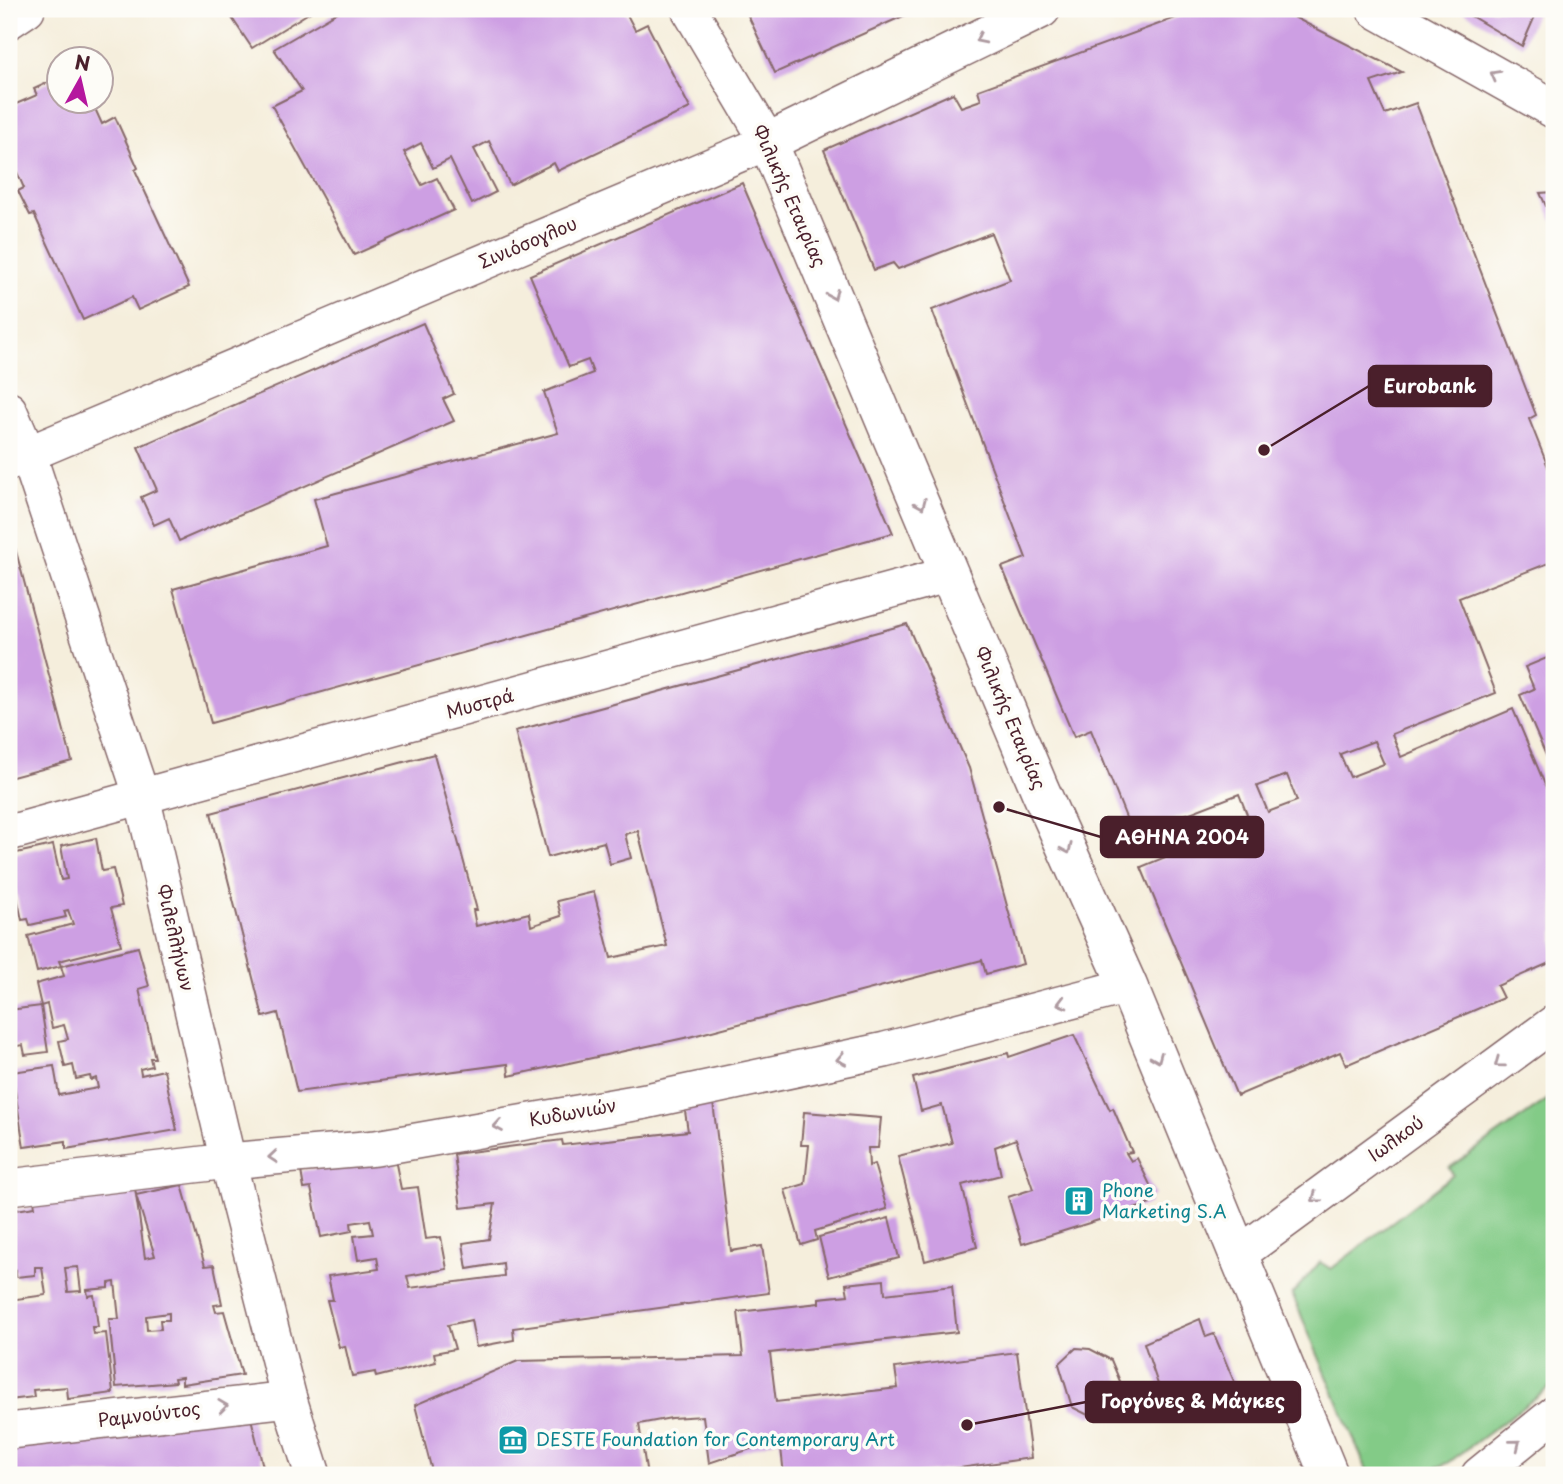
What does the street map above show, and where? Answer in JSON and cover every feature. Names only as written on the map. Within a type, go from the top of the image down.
[{"type":"street","points":[[9,20],[27,9]]},
{"type":"street","name":"Φιλικής Εταιρίας","points":[[689,9],[768,142],[1040,790],[1128,986],[1329,1475]]},
{"type":"street","name":"Σινιόσογλου","points":[[18,458],[768,142],[1041,9]]},
{"type":"street","points":[[1376,9],[1554,109]]},
{"type":"street","name":"Φιλελλήνων","points":[[9,410],[18,458],[142,797],[228,1161],[289,1399],[313,1475]]},
{"type":"street","name":"Μυστρά","points":[[9,833],[950,574]]},
{"type":"street","name":"Κυδωνιών","points":[[9,1187],[228,1161],[376,1148],[646,1101],[885,1050],[1128,986]]},
{"type":"street","name":"Ιωλκού","points":[[1238,1255],[1554,1023]]},
{"type":"street","name":"Ραμνούντος","points":[[9,1430],[289,1399]]},
{"type":"street","points":[[1479,1475],[1554,1414]]},
{"type":"green space","points":[[1554,1095],[1554,1384],[1448,1463],[1417,1475],[1369,1475],[1292,1294],[1320,1262],[1331,1269],[1453,1175],[1449,1168]]},
{"type":"building","points":[[226,9],[315,9],[252,48]]},
{"type":"building","points":[[343,9],[624,9],[635,30],[647,24],[690,108],[558,171],[554,163],[510,185],[489,141],[474,149],[496,192],[472,204],[450,159],[433,168],[421,143],[404,152],[422,185],[437,178],[454,210],[354,255],[272,106],[302,91],[274,49]]},
{"type":"building","points":[[745,9],[919,9],[775,73]]},
{"type":"building","points":[[1200,9],[1278,9],[1402,72],[1371,82],[1385,114],[1416,103],[1536,415],[1529,419],[1554,482],[1554,561],[1459,598],[1496,693],[1392,734],[1401,757],[1513,709],[1554,806],[1554,961],[1497,986],[1503,998],[1346,1065],[1340,1052],[1237,1096],[1141,867],[1250,822],[1239,794],[1133,835],[1091,730],[1074,737],[1002,567],[1026,558],[932,310],[1010,280],[991,233],[898,269],[893,263],[874,270],[824,150],[953,93],[961,107],[981,100],[978,90]],"holes":[[[1374,741],[1384,764],[1350,777],[1340,754]],[[1287,775],[1297,801],[1268,812],[1257,786]]]},
{"type":"building","points":[[1459,9],[1538,9],[1522,46]]},
{"type":"building","points":[[46,83],[46,116],[98,116],[102,124],[115,117],[138,168],[135,170],[189,287],[138,310],[132,297],[83,320],[34,214],[30,215],[18,191],[24,188],[9,154],[9,107],[37,95],[34,89]]},
{"type":"building","points":[[742,183],[893,533],[211,723],[173,589],[327,546],[314,499],[558,433],[544,392],[593,373],[588,360],[569,367],[530,275]]},
{"type":"building","points":[[1554,192],[1554,223],[1540,193]]},
{"type":"building","points":[[423,323],[454,394],[443,399],[454,421],[179,541],[169,518],[154,525],[141,497],[157,490],[138,447]]},
{"type":"building","points":[[9,525],[72,761],[9,778]]},
{"type":"building","points":[[907,624],[969,768],[1023,964],[986,974],[982,960],[689,1037],[509,1076],[508,1064],[297,1092],[278,1013],[263,1017],[211,813],[434,754],[477,910],[473,910],[476,926],[529,913],[531,926],[561,916],[557,901],[594,892],[611,958],[667,946],[638,831],[625,834],[631,858],[610,864],[604,842],[548,857],[515,731]]},
{"type":"building","points":[[1554,655],[1554,774],[1520,695],[1534,689],[1525,667]]},
{"type":"building","points":[[96,838],[102,871],[113,869],[122,906],[111,908],[121,945],[59,961],[61,966],[37,972],[28,936],[73,924],[68,910],[64,911],[66,917],[30,925],[28,919],[22,920],[10,865],[14,864],[12,854],[53,845],[61,880],[67,879],[61,846]]},
{"type":"building","points":[[9,885],[17,914],[9,916]]},
{"type":"building","points":[[138,947],[149,986],[139,989],[155,1058],[150,1058],[152,1066],[140,1069],[141,1075],[164,1070],[177,1130],[66,1149],[66,1141],[24,1147],[12,1072],[54,1066],[59,1095],[98,1088],[96,1078],[91,1080],[90,1076],[76,1079],[73,1065],[65,1067],[59,1041],[68,1039],[64,1025],[52,1028],[47,1004],[41,1006],[36,984],[64,976],[61,966]]},
{"type":"building","points":[[41,1006],[48,1052],[25,1055],[23,1045],[9,1047],[9,1010]]},
{"type":"building","points":[[1074,1035],[1110,1110],[1113,1108],[1132,1152],[1126,1153],[1131,1161],[1137,1158],[1155,1195],[1148,1199],[1150,1204],[1022,1244],[1008,1197],[1033,1189],[1016,1139],[995,1147],[1001,1175],[962,1185],[977,1247],[925,1261],[898,1156],[952,1143],[942,1105],[921,1111],[913,1078],[1008,1053],[1009,1057]]},
{"type":"building","points":[[712,1094],[731,1251],[762,1246],[769,1293],[513,1328],[514,1340],[476,1347],[471,1320],[448,1325],[455,1349],[434,1353],[436,1362],[376,1377],[375,1372],[352,1376],[345,1346],[339,1347],[327,1300],[333,1300],[328,1276],[379,1269],[377,1257],[358,1260],[354,1236],[373,1234],[370,1220],[351,1223],[352,1231],[321,1237],[311,1188],[304,1189],[301,1171],[395,1159],[401,1189],[418,1187],[426,1239],[441,1237],[447,1269],[407,1276],[410,1288],[504,1276],[503,1263],[467,1269],[463,1243],[489,1239],[495,1204],[461,1208],[454,1154],[562,1140],[563,1145],[688,1131],[683,1098]]},
{"type":"building","points":[[804,1112],[881,1118],[878,1148],[868,1148],[869,1166],[874,1164],[887,1209],[815,1231],[817,1240],[801,1245],[785,1190],[805,1184],[809,1145],[801,1145]]},
{"type":"building","points":[[182,1185],[205,1266],[214,1265],[222,1304],[214,1305],[216,1312],[224,1311],[242,1375],[182,1384],[182,1377],[174,1378],[175,1382],[116,1387],[109,1319],[119,1319],[115,1282],[109,1283],[109,1288],[87,1290],[88,1296],[94,1295],[98,1327],[92,1327],[93,1334],[106,1333],[113,1393],[68,1399],[67,1387],[33,1390],[34,1397],[9,1400],[9,1300],[46,1295],[42,1267],[35,1267],[35,1275],[16,1277],[16,1270],[9,1271],[9,1200],[15,1199],[16,1210],[35,1207],[33,1195],[135,1188],[136,1195]],"holes":[[[136,1195],[155,1256],[145,1258]],[[78,1267],[81,1291],[68,1292],[65,1268]],[[169,1313],[169,1320],[160,1320],[161,1329],[147,1330],[146,1316]]]},
{"type":"building","points":[[889,1218],[899,1258],[829,1277],[819,1237]]},
{"type":"building","points":[[884,1280],[885,1294],[952,1286],[957,1332],[770,1353],[776,1402],[898,1388],[895,1368],[1017,1352],[1031,1458],[909,1475],[784,1475],[780,1439],[709,1463],[703,1416],[639,1424],[647,1475],[433,1475],[415,1405],[518,1361],[743,1356],[738,1312],[819,1303],[819,1298],[848,1295],[846,1284]]},
{"type":"building","points":[[1200,1319],[1206,1337],[1214,1334],[1236,1386],[1227,1398],[1166,1408],[1144,1343]]},
{"type":"building","points":[[1076,1348],[1090,1349],[1111,1360],[1122,1386],[1107,1415],[1090,1416],[1072,1407],[1059,1364]]},
{"type":"building","points":[[249,1410],[265,1475],[182,1475],[182,1466],[162,1468],[162,1475],[9,1475],[9,1437]]},
{"type":"place","name":"Eurobank","points":[[1264,450]]},
{"type":"place","name":"ΑΘΗΝΑ 2004","points":[[999,807]]},
{"type":"place","name":"Phone Marketing S.A","points":[[1079,1201]]},
{"type":"place","name":"Γοργόνες & Μάγκες","points":[[967,1425]]},
{"type":"place","name":"DESTE Foundation for Contemporary Art","points":[[513,1440]]}]
